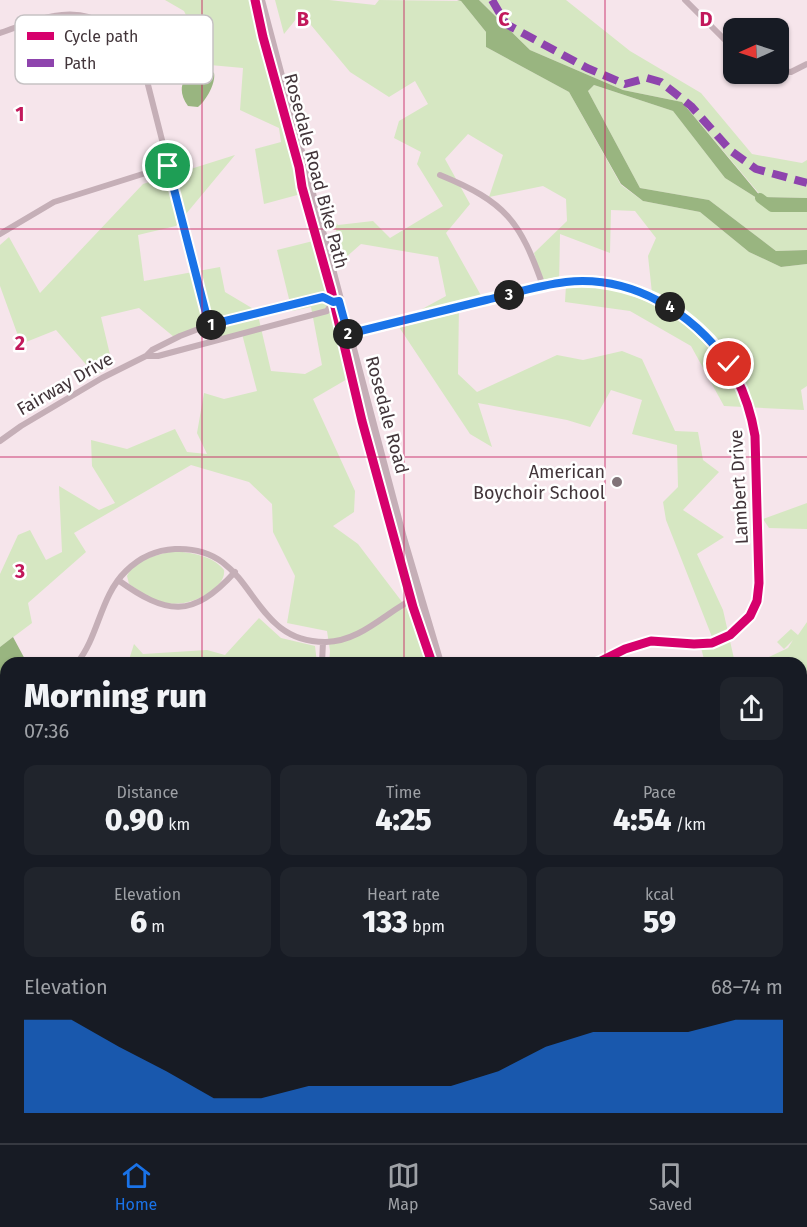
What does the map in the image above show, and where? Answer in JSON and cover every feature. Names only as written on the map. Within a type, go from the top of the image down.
[{"type":"street","name":"Rosedale Road","points":[[261,0],[336,301],[348,334],[419,596],[438,657]]},
{"type":"street","points":[[689,1],[723,37]]},
{"type":"street","points":[[64,15],[79,15]]},
{"type":"street","points":[[0,33],[15,28]]},
{"type":"street","points":[[789,72],[807,64]]},
{"type":"street","points":[[148,84],[213,341]]},
{"type":"street","points":[[0,234],[54,202],[168,166]]},
{"type":"street","points":[[440,174],[484,195],[510,219],[528,246],[543,286]]},
{"type":"street","name":"Lambert Drive","points":[[348,334],[543,286],[567,282],[594,282],[621,286],[651,297],[695,325],[719,350],[732,368],[748,403],[755,436],[759,591],[754,609],[744,624],[730,635],[704,644],[651,641],[609,657]]},
{"type":"street","name":"Fairway Drive","points":[[0,441],[102,378],[180,336],[209,325],[323,297],[336,301],[327,310],[158,356],[146,356]]},
{"type":"street","points":[[81,657],[89,644],[117,580],[141,559],[159,551],[191,549],[211,555],[235,572],[264,613],[280,628],[300,638],[323,642],[339,641],[358,634],[419,596]]},
{"type":"street","points":[[117,580],[149,601],[178,606],[205,599],[235,572]]},
{"type":"street","points":[[322,657],[323,642]]},
{"type":"shaded area","points":[[165,0],[254,0],[301,194],[264,204],[255,149],[281,142],[279,128],[240,110],[243,68],[213,65],[213,15],[186,15],[184,11]]},
{"type":"shaded area","points":[[275,0],[329,0],[375,5],[379,0],[461,1],[486,32],[486,47],[569,92],[621,185],[643,201],[700,212],[749,252],[781,267],[807,264],[807,386],[801,390],[804,410],[724,406],[691,346],[630,311],[565,302],[566,285],[652,293],[648,256],[656,238],[635,211],[611,210],[610,253],[560,234],[559,286],[544,288],[534,253],[567,221],[566,199],[543,186],[489,197],[503,155],[468,134],[445,159],[470,204],[446,233],[483,299],[459,305],[458,374],[477,392],[557,355],[583,360],[622,351],[642,359],[675,431],[698,432],[703,460],[719,472],[683,510],[724,537],[697,554],[723,610],[734,657],[703,657],[700,644],[714,642],[666,520],[663,502],[678,487],[677,445],[632,434],[642,400],[611,390],[590,427],[567,420],[478,403],[492,447],[470,434],[395,321],[446,296],[438,257],[361,244],[344,259],[333,219],[338,225],[373,221],[390,238],[443,206],[417,164],[421,152],[394,138],[399,121],[428,104],[415,81],[389,97],[350,72],[301,13],[284,34]]},
{"type":"shaded area","points":[[457,0],[479,0],[530,50],[623,90],[682,102],[761,197],[807,198],[807,209],[771,207],[725,178],[673,111],[594,85],[588,91],[640,188],[709,200],[776,251],[807,250],[807,264],[781,267],[749,252],[700,212],[643,201],[621,184],[569,92],[486,47],[486,32],[461,1]]},
{"type":"shaded area","points":[[479,0],[566,0],[630,51],[701,93],[752,154],[802,163],[807,160],[807,198],[762,197],[682,102],[623,90],[530,50]]},
{"type":"shaded area","points":[[183,84],[212,84],[204,101],[198,107],[188,106],[184,99]]},
{"type":"shaded area","points":[[594,85],[673,111],[725,178],[771,207],[807,209],[807,250],[776,251],[709,200],[640,188],[588,91]]},
{"type":"shaded area","points":[[235,155],[176,226],[138,235],[144,281],[220,267],[225,292],[257,311],[271,371],[305,374],[322,365],[311,307],[292,311],[277,250],[313,241],[349,378],[313,399],[355,491],[354,512],[333,526],[358,544],[412,615],[427,657],[330,657],[327,631],[287,623],[295,576],[273,532],[272,504],[249,482],[191,465],[74,533],[86,552],[28,603],[32,623],[0,647],[0,574],[18,535],[30,530],[46,560],[62,552],[59,486],[99,510],[115,503],[92,466],[91,440],[127,449],[175,429],[187,452],[207,454],[197,433],[204,393],[224,399],[257,391],[242,334],[211,341],[207,325],[174,337],[139,308],[101,317],[112,363],[96,376],[56,330],[21,344],[0,286],[0,245],[9,237],[40,293],[143,184]]},
{"type":"shaded area","points":[[807,503],[807,529],[769,528],[763,519]]},
{"type":"shaded area","points":[[174,551],[195,554],[214,561],[224,570],[224,576],[213,590],[192,601],[176,604],[153,600],[129,584],[127,576],[135,565]]},
{"type":"shaded area","points":[[259,618],[281,638],[315,646],[316,657],[130,657],[134,644],[143,654],[207,650],[225,655]]},
{"type":"shaded area","points":[[807,622],[807,657],[769,657],[788,648],[793,640],[784,649],[777,642],[791,629],[798,635]]},
{"type":"shaded area","points":[[13,637],[24,657],[0,657],[0,647]]},
{"type":"waterway","points":[[760,198],[772,207],[807,207]]},
{"type":"marked path","points":[[492,0],[506,24],[587,68],[625,84],[647,78],[661,82],[691,106],[731,151],[756,169],[807,183]]},
{"type":"cycle path","name":"Rosedale Road Bike Path","points":[[255,0],[299,167],[302,187],[331,290],[362,421],[413,607],[430,657]]},
{"type":"cycle path","points":[[348,334],[534,288],[584,281],[620,286],[654,298],[685,317],[720,352],[743,391],[755,436],[759,583],[757,601],[750,616],[730,635],[712,643],[651,641],[609,657]]},
{"type":"place","name":"American Boychoir School","points":[[617,482]]},
{"type":"route","points":[[168,166],[209,325],[323,297],[333,302],[339,301],[348,334],[553,284],[594,282],[635,290],[665,304],[699,328],[729,364]]}]
